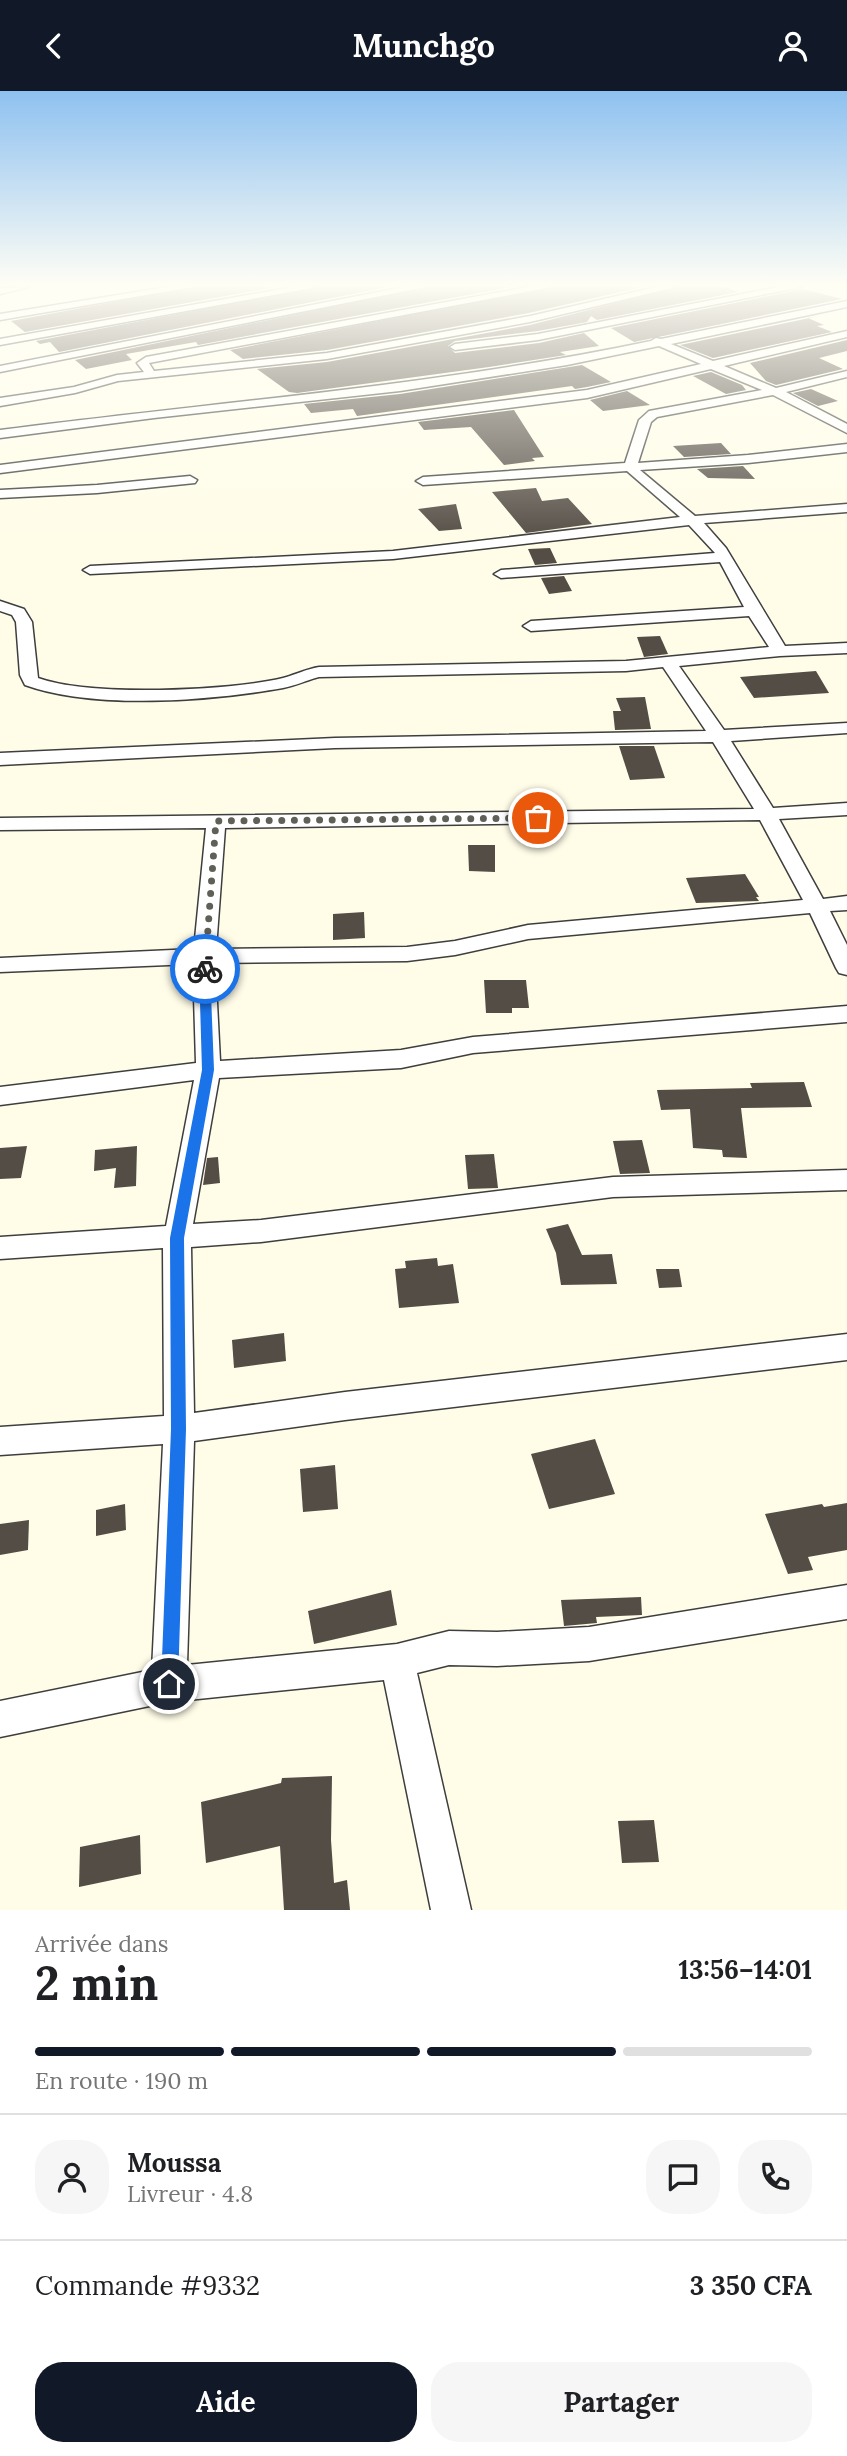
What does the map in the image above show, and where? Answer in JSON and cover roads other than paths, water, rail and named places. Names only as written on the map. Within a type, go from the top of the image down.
[{"type":"street","points":[[0,402],[75,390],[117,378],[172,372]]},
{"type":"street","points":[[0,434],[154,414],[400,388],[503,372]]},
{"type":"street","points":[[0,469],[587,394],[688,372]]},
{"type":"street","points":[[724,372],[778,391],[847,429]]},
{"type":"street","points":[[630,467],[645,420],[653,414],[778,391],[847,374]]},
{"type":"street","points":[[833,420],[847,417]]},
{"type":"street","points":[[423,481],[748,460],[847,448]]},
{"type":"street","points":[[630,467],[646,487],[694,520],[723,557],[756,611],[760,626],[780,651]]},
{"type":"street","points":[[0,494],[97,489],[190,480]]},
{"type":"street","points":[[90,570],[393,555],[694,520],[847,508]]},
{"type":"street","points":[[501,574],[723,557]]},
{"type":"street","points":[[0,606],[18,612],[24,621],[28,675],[31,681],[46,688],[92,692],[168,695],[286,683],[306,673],[319,672],[626,666],[780,651],[847,648]]},
{"type":"street","points":[[531,626],[756,611]]},
{"type":"street","points":[[668,662],[721,736],[818,904],[847,968]]},
{"type":"street","points":[[0,758],[335,743],[721,736],[847,728]]},
{"type":"street","points":[[0,824],[766,814],[847,809]]},
{"type":"street","points":[[169,1684],[179,1429],[177,1238],[208,1070],[204,956],[216,821]]},
{"type":"street","points":[[0,965],[204,956],[407,954],[455,948],[528,932],[847,903]]},
{"type":"street","points":[[0,1096],[208,1070],[401,1059],[473,1045],[847,1014]]},
{"type":"street","points":[[0,1248],[261,1231],[612,1187],[847,1180]]},
{"type":"street","points":[[0,1441],[179,1429],[345,1406],[847,1347]]},
{"type":"street","points":[[0,1719],[169,1684],[397,1661],[449,1648],[497,1649],[589,1644],[847,1602]]},
{"type":"street","points":[[397,1661],[451,1910]]}]
